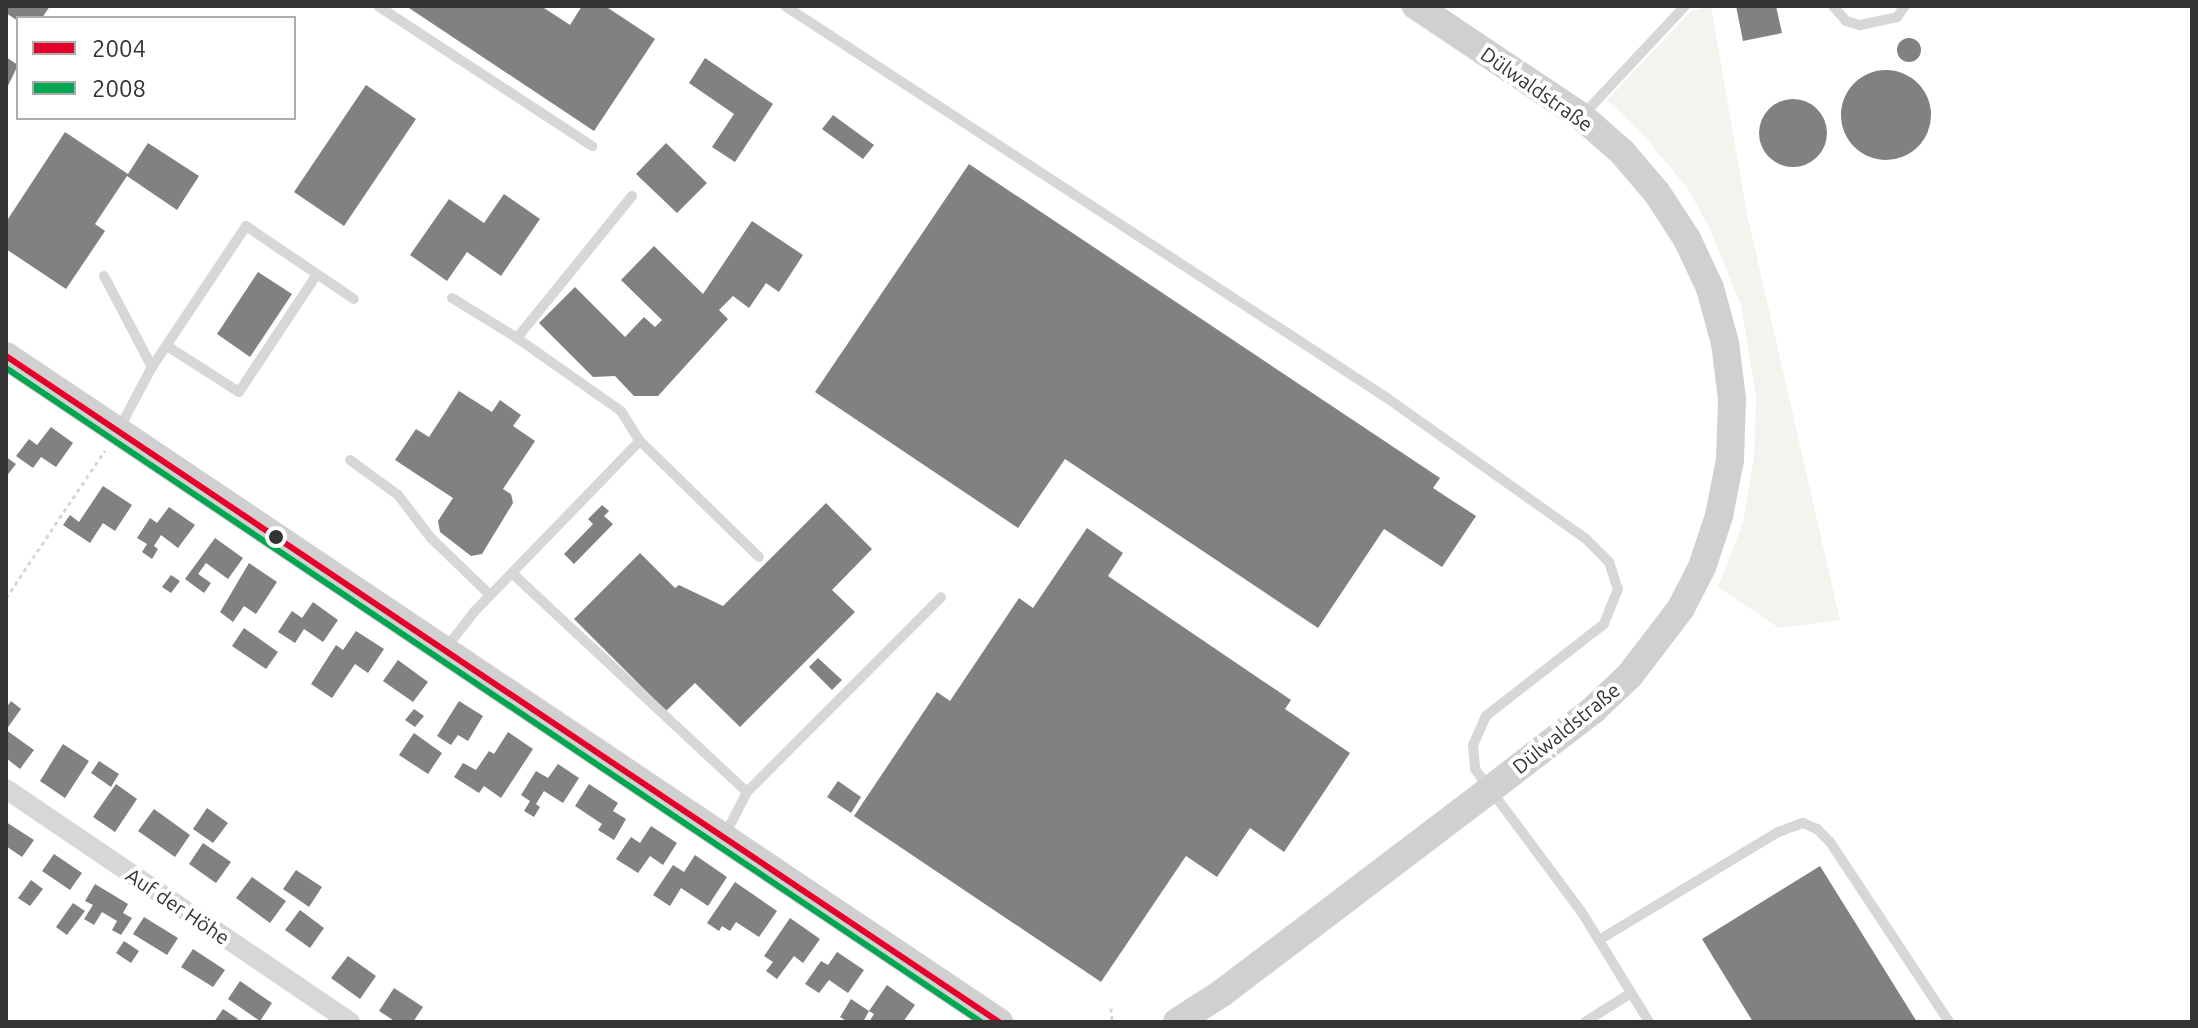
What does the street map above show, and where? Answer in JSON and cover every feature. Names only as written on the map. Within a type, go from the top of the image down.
[{"type":"street","name":"Dülwaldstraße","points":[[1177,1022],[1222,993],[1593,710],[1630,675],[1658,642],[1702,567],[1719,516],[1730,460],[1732,399],[1725,343],[1710,288],[1687,239],[1657,193],[1622,152],[1582,117],[1416,6]]},
{"type":"street","points":[[6,356],[725,835],[999,1022]]},
{"type":"street","name":"Auf der Höhe","points":[[6,789],[350,1022]]},
{"type":"street","name":"Dülwaldstraße","points":[[1198,1022],[1222,993]]},
{"type":"lane","points":[[378,6],[592,146]]},
{"type":"lane","points":[[785,6],[1387,398],[1585,538],[1609,562],[1618,589],[1604,624],[1486,716],[1473,745],[1475,769],[1488,791],[1581,911],[1649,1022]]},
{"type":"lane","points":[[1582,117],[1685,6]]},
{"type":"lane","points":[[1833,6],[1846,21],[1860,25],[1897,17],[1905,6]]},
{"type":"lane","points":[[517,338],[632,196]]},
{"type":"lane","points":[[118,431],[152,367],[246,226],[354,299]]},
{"type":"lane","points":[[167,346],[239,392],[317,274]]},
{"type":"lane","points":[[104,276],[152,367]]},
{"type":"lane","points":[[452,298],[517,338],[621,411],[640,441],[759,557]]},
{"type":"lane","points":[[446,648],[490,595],[640,441]]},
{"type":"lane","points":[[350,460],[398,495],[431,538],[490,595]]},
{"type":"lane","points":[[512,573],[747,792]]},
{"type":"lane","points":[[725,835],[747,792],[941,597]]},
{"type":"lane","points":[[1599,940],[1778,832],[1803,823],[1817,829],[1830,842],[1949,1022]]},
{"type":"lane","points":[[1585,1022],[1631,993]]},
{"type":"path","points":[[6,598],[118,431]]},
{"type":"path","points":[[1111,1008],[1112,1022]]},
{"type":"shaded area","points":[[1711,6],[1747,214],[1840,620],[1779,628],[1718,587],[1743,522],[1754,457],[1756,397],[1741,305],[1709,227],[1688,189],[1645,137],[1607,100],[1691,11]]},
{"type":"building","points":[[6,6],[50,6],[43,16],[16,16],[16,20],[6,13]]},
{"type":"building","points":[[406,6],[541,6],[570,25],[582,6],[605,6],[655,39],[594,131]]},
{"type":"building","points":[[1736,6],[1776,6],[1782,33],[1743,41]]},
{"type":"building","points":[[1904,38],[1914,38],[1921,45],[1921,55],[1914,62],[1904,62],[1897,55],[1897,45]]},
{"type":"building","points":[[6,57],[16,64],[16,69],[6,90]]},
{"type":"building","points":[[705,58],[773,104],[735,162],[712,147],[734,114],[689,83]]},
{"type":"building","points":[[1886,70],[1903,73],[1918,83],[1928,98],[1931,115],[1928,132],[1918,147],[1903,157],[1886,160],[1869,157],[1854,147],[1844,132],[1841,115],[1844,98],[1854,83],[1869,73]]},
{"type":"building","points":[[366,85],[416,119],[344,226],[294,192]]},
{"type":"building","points":[[1793,99],[1817,109],[1827,133],[1817,157],[1793,167],[1769,157],[1759,133],[1769,109]]},
{"type":"building","points":[[833,115],[874,145],[863,159],[822,129]]},
{"type":"building","points":[[65,132],[128,174],[148,143],[199,176],[177,210],[127,176],[95,224],[105,231],[66,289],[6,249],[6,222]]},
{"type":"building","points":[[666,143],[707,183],[677,213],[636,174]]},
{"type":"building","points":[[969,164],[1440,478],[1433,488],[1476,516],[1442,567],[1384,529],[1318,628],[1065,459],[1018,528],[815,392]]},
{"type":"building","points":[[504,194],[540,219],[501,276],[467,252],[447,281],[410,255],[449,199],[484,223]]},
{"type":"building","points":[[752,221],[803,255],[779,292],[766,283],[749,308],[733,296],[719,310],[728,319],[658,396],[634,396],[615,376],[593,377],[539,323],[575,287],[625,337],[644,317],[655,327],[662,320],[621,280],[654,246],[703,294]]},
{"type":"building","points":[[258,272],[292,294],[250,357],[217,334]]},
{"type":"building","points":[[459,391],[492,412],[500,400],[521,415],[513,426],[535,441],[503,489],[511,494],[513,503],[482,554],[471,556],[440,532],[438,521],[453,498],[395,460],[416,429],[429,437]]},
{"type":"building","points":[[51,427],[73,443],[56,467],[41,457],[33,468],[16,456],[29,439],[37,445]]},
{"type":"building","points":[[6,457],[16,464],[6,477]]},
{"type":"building","points":[[103,486],[132,505],[115,531],[103,523],[90,543],[63,525],[70,515],[79,522]]},
{"type":"building","points":[[826,503],[872,549],[832,590],[855,612],[740,727],[695,683],[666,711],[574,619],[640,553],[675,588],[679,585],[723,606]]},
{"type":"building","points":[[602,505],[609,511],[604,516],[613,524],[574,564],[564,554],[593,524],[588,519]]},
{"type":"building","points":[[169,507],[195,525],[178,548],[161,535],[154,546],[158,549],[152,559],[142,552],[147,544],[137,538],[150,518],[157,523]]},
{"type":"building","points":[[1087,528],[1123,553],[1108,576],[1291,700],[1285,709],[1350,753],[1284,852],[1250,828],[1217,877],[1186,856],[1101,982],[854,816],[937,692],[950,701],[1019,598],[1033,608]]},
{"type":"building","points":[[215,538],[243,558],[228,579],[206,563],[198,574],[211,583],[204,593],[185,579]]},
{"type":"building","points":[[249,563],[277,582],[256,614],[244,606],[233,622],[220,612]]},
{"type":"building","points":[[171,575],[180,581],[171,593],[162,587]]},
{"type":"building","points":[[313,602],[338,620],[323,642],[304,629],[295,643],[278,632],[292,611],[302,618]]},
{"type":"building","points":[[244,628],[278,652],[266,669],[232,646]]},
{"type":"building","points":[[356,631],[384,649],[368,673],[355,664],[332,698],[311,684],[336,645],[343,650]]},
{"type":"building","points":[[818,658],[842,680],[832,690],[809,667]]},
{"type":"building","points":[[398,660],[428,682],[413,702],[383,681]]},
{"type":"building","points":[[11,701],[21,709],[6,730],[6,708]]},
{"type":"building","points":[[459,701],[483,716],[468,741],[458,735],[451,745],[437,736]]},
{"type":"building","points":[[414,709],[424,716],[415,727],[405,720]]},
{"type":"building","points":[[6,730],[34,750],[20,769],[6,758]]},
{"type":"building","points":[[508,732],[533,749],[501,798],[484,786],[479,793],[454,777],[463,763],[476,770],[489,751],[494,754]]},
{"type":"building","points":[[414,733],[442,753],[428,774],[399,755]]},
{"type":"building","points":[[63,744],[89,761],[65,798],[40,781]]},
{"type":"building","points":[[99,761],[119,774],[111,787],[91,773]]},
{"type":"building","points":[[558,764],[579,778],[563,803],[544,791],[536,804],[540,807],[534,817],[524,811],[530,801],[521,795],[536,771],[548,778]]},
{"type":"building","points":[[838,781],[861,797],[851,813],[827,797]]},
{"type":"building","points":[[116,784],[137,799],[115,832],[93,817]]},
{"type":"building","points":[[589,784],[618,803],[613,811],[626,819],[614,840],[598,830],[602,824],[575,806]]},
{"type":"building","points":[[207,808],[228,823],[213,843],[193,829]]},
{"type":"building","points":[[154,809],[190,835],[175,857],[138,831]]},
{"type":"building","points":[[6,822],[34,840],[22,857],[6,846]]},
{"type":"building","points":[[651,826],[677,843],[663,865],[650,856],[638,873],[616,859],[631,837],[640,843]]},
{"type":"building","points":[[203,843],[231,862],[216,883],[189,864]]},
{"type":"building","points":[[54,854],[82,873],[70,890],[42,871]]},
{"type":"building","points":[[695,855],[727,877],[708,906],[681,888],[670,906],[653,895],[673,865],[684,872]]},
{"type":"building","points":[[1820,866],[1917,1022],[1753,1022],[1702,939]]},
{"type":"building","points":[[296,870],[322,887],[309,907],[283,889]]},
{"type":"building","points":[[252,877],[286,901],[270,923],[236,898]]},
{"type":"building","points":[[31,880],[43,889],[30,906],[18,898]]},
{"type":"building","points":[[735,882],[777,911],[759,937],[736,922],[730,931],[722,926],[719,931],[707,923]]},
{"type":"building","points":[[95,884],[128,904],[123,913],[132,918],[121,935],[112,930],[117,921],[102,912],[94,925],[84,919],[93,905],[85,901]]},
{"type":"building","points":[[73,903],[85,911],[67,935],[56,927]]},
{"type":"building","points":[[300,910],[324,928],[310,948],[285,930]]},
{"type":"building","points":[[144,917],[178,938],[167,955],[133,934]]},
{"type":"building","points":[[790,918],[820,939],[803,963],[794,956],[777,979],[766,971],[773,962],[764,956]]},
{"type":"building","points":[[124,941],[139,951],[131,963],[116,953]]},
{"type":"building","points":[[193,949],[225,970],[213,987],[181,967]]},
{"type":"building","points":[[837,952],[864,970],[848,993],[829,980],[819,993],[805,984],[821,961],[828,965]]},
{"type":"building","points":[[348,956],[376,976],[360,999],[331,978]]},
{"type":"building","points":[[240,981],[272,1003],[260,1021],[228,999]]},
{"type":"building","points":[[887,985],[915,1005],[903,1022],[869,1022],[874,1014],[869,1011]]},
{"type":"building","points":[[394,988],[423,1007],[413,1022],[396,1022],[379,1011]]},
{"type":"building","points":[[851,999],[869,1011],[863,1022],[848,1022],[840,1017]]},
{"type":"building","points":[[223,1009],[238,1019],[236,1022],[214,1022]]},
{"type":"transit line","name":"2004","points":[[6,356],[999,1022]]},
{"type":"transit line","name":"2008","points":[[6,368],[981,1022]]}]
